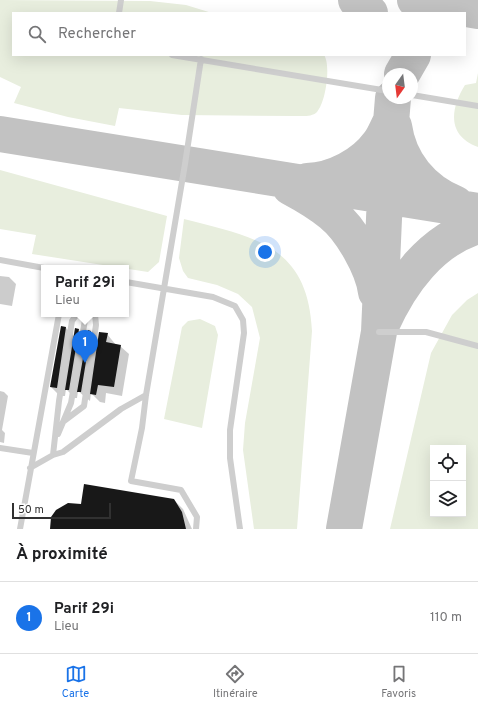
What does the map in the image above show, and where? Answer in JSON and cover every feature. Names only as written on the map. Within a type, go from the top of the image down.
[{"type":"lane","points":[[119,12],[121,0]]},
{"type":"lane","points":[[179,56],[382,90]]},
{"type":"lane","points":[[196,529],[197,517],[181,490],[131,481],[142,428],[201,59]]},
{"type":"lane","points":[[418,96],[478,106]]},
{"type":"lane","points":[[0,260],[41,267]]},
{"type":"lane","points":[[129,283],[213,297],[235,306],[243,320],[244,333],[230,430],[230,458],[240,529]]},
{"type":"lane","points":[[20,529],[33,450],[48,381],[59,317]]},
{"type":"lane","points":[[53,455],[56,439],[59,401],[72,321],[75,317]]},
{"type":"lane","points":[[56,439],[71,403],[85,317]]},
{"type":"lane","points":[[63,422],[84,406],[96,325],[95,317]]},
{"type":"lane","points":[[379,332],[426,332],[478,346]]},
{"type":"lane","points":[[30,468],[53,455],[63,452],[121,409],[146,396]]},
{"type":"lane","points":[[0,448],[33,450]]},
{"type":"green space","points":[[0,0],[150,1],[186,5],[209,12],[12,12],[12,56],[324,56],[327,67],[323,100],[317,112],[313,115],[182,115],[119,108],[115,126],[68,117],[14,103],[21,87],[0,77]]},
{"type":"green space","points":[[478,73],[478,147],[468,142],[456,129],[454,112],[456,103],[465,85],[476,83]]},
{"type":"green space","points":[[0,170],[167,216],[159,262],[148,272],[129,269],[129,265],[103,265],[32,254],[36,235],[0,229]]},
{"type":"green space","points":[[184,219],[233,232],[254,240],[273,250],[288,263],[300,280],[308,302],[312,331],[297,529],[254,529],[243,450],[245,423],[260,338],[252,307],[238,294],[217,285],[188,278],[183,271],[179,258]]},
{"type":"green space","points":[[478,293],[478,529],[390,529],[431,353],[452,315],[467,300]]},
{"type":"green space","points":[[200,319],[215,326],[218,335],[202,428],[164,419],[182,327],[188,321]]},
{"type":"building","points":[[61,326],[66,327],[57,388],[50,387]]},
{"type":"building","points":[[75,328],[79,329],[69,390],[65,390]]},
{"type":"building","points":[[88,330],[91,331],[81,392],[77,392]]},
{"type":"building","points":[[99,332],[108,333],[106,342],[121,345],[114,387],[98,385],[96,395],[90,394]]},
{"type":"building","points":[[84,484],[174,499],[182,512],[186,529],[50,529],[51,517],[56,510],[68,503],[81,504]]},
{"type":"taxiway","points":[[356,0],[369,12]]},
{"type":"taxiway","points":[[415,0],[478,11]]},
{"type":"taxiway","points":[[405,68],[412,56]]},
{"type":"taxiway","points":[[344,529],[379,332],[385,196],[393,104]]},
{"type":"taxiway","points":[[307,181],[327,178],[347,170],[365,158],[379,143],[391,121]]},
{"type":"taxiway","points":[[394,126],[401,151],[414,173],[433,191],[456,204]]},
{"type":"taxiway","points":[[0,134],[478,211]]},
{"type":"taxiway","points":[[290,187],[322,206],[346,229],[366,261],[371,272],[376,292]]},
{"type":"taxiway","points":[[381,326],[398,294],[419,265],[446,241],[478,226]]},
{"type":"place","name":"Parif 29i","points":[[85,363]]}]
